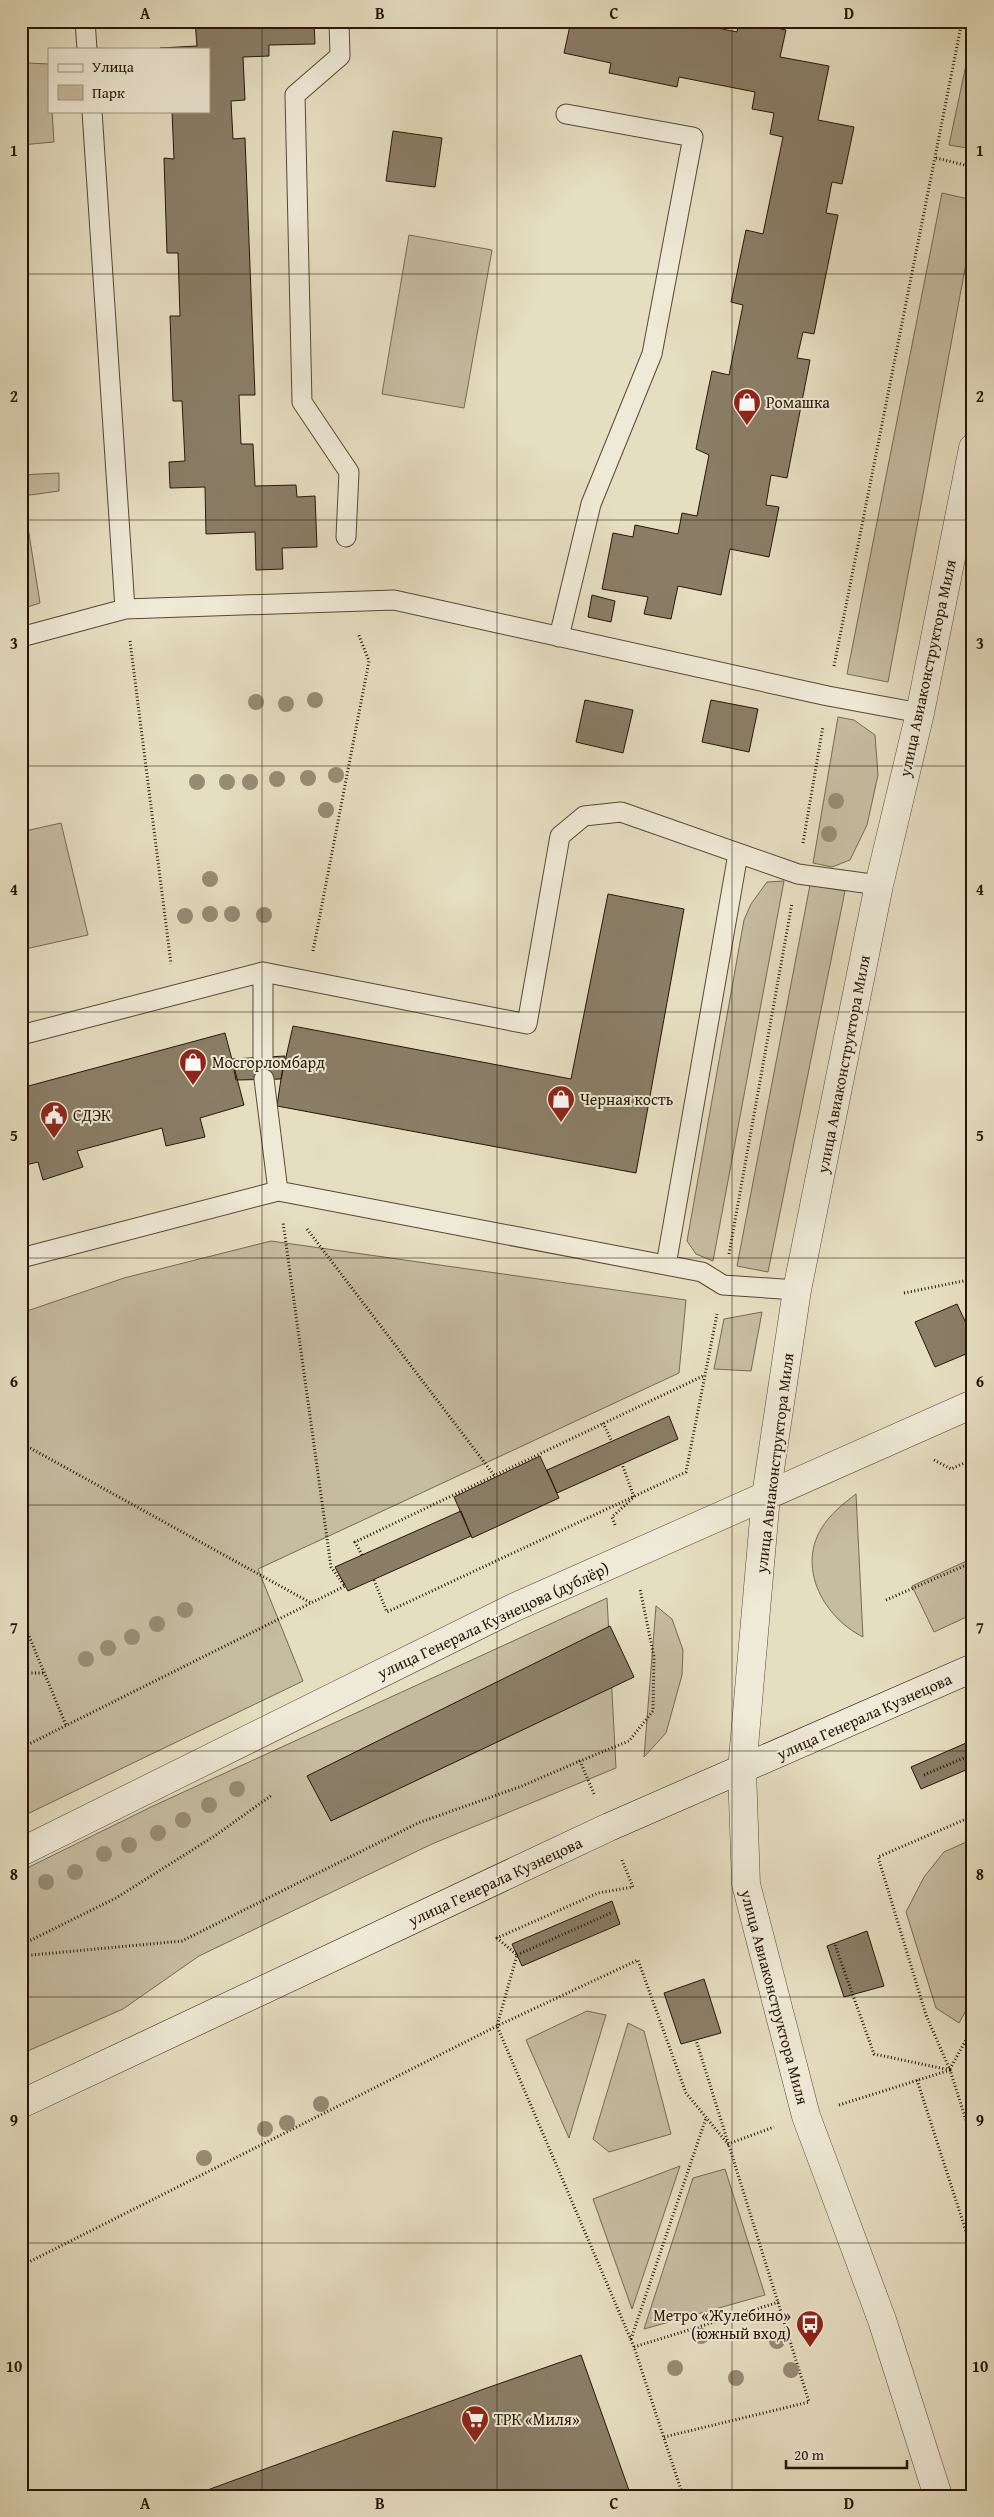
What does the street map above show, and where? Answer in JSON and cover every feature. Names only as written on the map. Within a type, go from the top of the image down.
[{"type":"street","name":"улица Авиаконструктора Миля","points":[[938,2496],[882,2320],[806,2116],[746,1884],[742,1770],[766,1496],[797,1290],[879,885],[920,714],[973,448]]},
{"type":"street","name":"улица Генерала Кузнецова (дублёр)","points":[[21,1852],[515,1607],[973,1404]]},
{"type":"street","name":"улица Генерала Кузнецова","points":[[21,2104],[609,1827],[973,1668]]},
{"type":"lane","points":[[85,21],[87,48]]},
{"type":"lane","points":[[339,21],[340,56],[295,95],[295,105],[302,402],[349,472],[346,537]]},
{"type":"lane","points":[[92,112],[126,609]]},
{"type":"lane","points":[[559,637],[591,504],[652,354],[693,137],[566,114]]},
{"type":"lane","points":[[21,637],[126,609],[394,600],[828,696],[920,714]]},
{"type":"lane","points":[[21,1035],[263,972],[526,1024],[560,836],[584,816],[622,812],[798,874],[879,885]]},
{"type":"lane","points":[[666,1264],[738,854]]},
{"type":"lane","points":[[263,972],[263,1057]]},
{"type":"lane","points":[[264,1080],[278,1191]]},
{"type":"lane","points":[[21,1258],[278,1191],[666,1264],[702,1272],[723,1285],[797,1290]]},
{"type":"path","points":[[936,158],[973,167]]},
{"type":"path","points":[[308,980],[370,662],[345,602]]},
{"type":"path","points":[[126,609],[175,995]]},
{"type":"path","points":[[278,1191],[494,1476]]},
{"type":"path","points":[[21,1748],[345,1586],[331,1567],[278,1191]]},
{"type":"path","points":[[904,1293],[973,1279]]},
{"type":"path","points":[[966,1325],[973,1322]]},
{"type":"path","points":[[362,1555],[354,1542],[705,1375]]},
{"type":"path","points":[[603,1423],[612,1442]]},
{"type":"path","points":[[21,1443],[311,1603]]},
{"type":"path","points":[[934,1460],[951,1469],[973,1459]]},
{"type":"path","points":[[622,1464],[634,1497]]},
{"type":"path","points":[[886,1600],[973,1562]]},
{"type":"path","points":[[374,1580],[387,1612]]},
{"type":"path","points":[[21,1617],[66,1725]]},
{"type":"path","points":[[21,1673],[44,1673]]},
{"type":"path","points":[[924,1775],[973,1754]]},
{"type":"path","points":[[21,1956],[182,1941],[418,1823],[522,1786],[580,1761]]},
{"type":"path","points":[[21,1945],[116,1898],[216,1835],[272,1795]]},
{"type":"path","points":[[973,1816],[878,1857],[926,2016],[950,2070],[973,2142]]},
{"type":"path","points":[[517,1955],[613,1912]]},
{"type":"path","points":[[835,1945],[874,2054],[950,2070]]},
{"type":"path","points":[[21,2266],[497,2026],[638,1960],[686,2093],[728,2144]]},
{"type":"path","points":[[728,2144],[806,2116],[950,2070],[973,2027]]},
{"type":"path","points":[[664,2437],[809,2402],[696,2040]]},
{"type":"path","points":[[918,2080],[973,2253]]},
{"type":"path","points":[[630,2340],[706,2118]]},
{"type":"path","points":[[556,2161],[634,2347],[683,2496]]},
{"type":"path","points":[[634,2347],[779,2302]]},
{"type":"green space","points":[[21,21],[25,21],[27,63],[48,64],[48,112],[52,112],[54,142],[21,145]]},
{"type":"green space","points":[[973,32],[973,149],[949,145]]},
{"type":"green space","points":[[21,158],[28,264],[21,266]]},
{"type":"green space","points":[[942,193],[973,200],[973,226],[888,682],[847,674]]},
{"type":"green space","points":[[409,235],[492,250],[464,408],[382,394]]},
{"type":"green space","points":[[59,473],[59,491],[23,496],[40,603],[21,609],[21,475]]},
{"type":"green space","points":[[838,717],[854,720],[875,735],[878,775],[867,825],[850,860],[832,867],[813,863]]},
{"type":"green space","points":[[61,823],[88,935],[21,950],[21,832]]},
{"type":"green space","points":[[784,881],[713,1261],[696,1254],[687,1241],[744,920],[751,904],[767,882]]},
{"type":"green space","points":[[810,885],[845,891],[768,1272],[737,1266]]},
{"type":"green space","points":[[271,1241],[686,1300],[679,1373],[258,1569],[303,1681],[21,1817],[21,1313],[124,1278]]},
{"type":"green space","points":[[762,1312],[751,1371],[714,1369],[724,1319]]},
{"type":"green space","points":[[856,1494],[863,1637],[849,1629],[827,1605],[819,1591],[814,1576],[812,1560],[814,1545],[821,1529],[837,1510]]},
{"type":"green space","points":[[973,1558],[973,1614],[934,1632],[912,1586]]},
{"type":"green space","points":[[607,1598],[616,1768],[432,1844],[199,1956],[123,2009],[21,2054],[21,1871],[153,1806]]},
{"type":"green space","points":[[656,1606],[672,1619],[683,1650],[682,1675],[666,1733],[644,1757]]},
{"type":"green space","points":[[973,1839],[973,1998],[959,2023],[936,2008],[906,1912],[924,1877],[944,1852]]},
{"type":"green space","points":[[587,2011],[606,2015],[569,2138],[526,2040]]},
{"type":"green space","points":[[628,2023],[644,2031],[671,2134],[609,2152],[593,2139]]},
{"type":"green space","points":[[680,2166],[632,2309],[593,2199]]},
{"type":"green space","points":[[725,2169],[765,2295],[644,2329],[693,2178]]},
{"type":"building","points":[[195,21],[314,21],[315,44],[269,45],[269,56],[243,57],[245,100],[231,101],[233,139],[245,138],[255,395],[239,395],[241,444],[253,444],[255,486],[296,485],[297,497],[315,496],[317,547],[282,548],[283,569],[256,570],[255,532],[206,534],[205,487],[170,488],[169,462],[185,461],[182,401],[173,401],[170,316],[180,316],[178,253],[167,253],[164,158],[174,159],[172,112],[210,112],[210,48],[160,48],[197,46]]},
{"type":"building","points":[[571,21],[694,21],[694,23],[737,32],[739,21],[745,21],[786,30],[780,57],[829,66],[818,120],[854,127],[842,184],[832,182],[826,213],[838,215],[814,334],[803,332],[797,358],[810,360],[787,478],[771,475],[766,505],[779,507],[769,557],[730,549],[721,595],[678,586],[671,619],[644,614],[648,597],[602,589],[613,533],[633,537],[635,525],[678,534],[682,513],[697,516],[709,455],[696,449],[712,371],[729,375],[743,305],[731,302],[746,230],[763,234],[783,137],[770,134],[774,113],[752,109],[755,92],[679,77],[677,87],[609,73],[611,63],[564,53]]},
{"type":"building","points":[[393,131],[442,138],[435,187],[386,181]]},
{"type":"building","points":[[592,595],[615,601],[611,622],[588,617]]},
{"type":"building","points":[[585,700],[633,710],[623,753],[576,742]]},
{"type":"building","points":[[711,700],[758,709],[749,752],[702,742]]},
{"type":"building","points":[[608,894],[684,909],[636,1173],[277,1106],[293,1026],[571,1079]]},
{"type":"building","points":[[225,1033],[244,1105],[200,1118],[205,1137],[166,1146],[162,1128],[77,1151],[83,1167],[43,1180],[38,1162],[21,1166],[21,1088]]},
{"type":"building","points":[[285,1056],[281,1079],[236,1080],[232,1059]]},
{"type":"building","points":[[957,1304],[973,1338],[973,1351],[935,1367],[915,1322]]},
{"type":"building","points":[[669,1416],[678,1439],[557,1493],[547,1470]]},
{"type":"building","points":[[540,1456],[559,1498],[472,1538],[454,1497]]},
{"type":"building","points":[[461,1511],[471,1536],[348,1591],[335,1567]]},
{"type":"building","points":[[610,1626],[634,1677],[331,1821],[307,1776]]},
{"type":"building","points":[[973,1740],[973,1767],[921,1789],[911,1767]]},
{"type":"building","points":[[612,1901],[620,1924],[522,1966],[512,1944]]},
{"type":"building","points":[[867,1931],[884,1986],[844,1997],[827,1946]]},
{"type":"building","points":[[704,1979],[721,2033],[681,2044],[664,1993]]},
{"type":"building","name":"ТРК «Миля»","points":[[581,2355],[631,2496],[191,2496],[484,2389]]},
{"type":"place","name":"Ромашка","points":[[747,426]]},
{"type":"place","name":"Мосгорломбард","points":[[193,1086]]},
{"type":"place","name":"Черная кость","points":[[561,1123]]},
{"type":"place","name":"СДЭК","points":[[54,1139]]},
{"type":"place","name":"Метро «Жулебино» (южный вход)","points":[[810,2348]]},
{"type":"place","name":"ТРК «Миля»","points":[[475,2443]]}]
